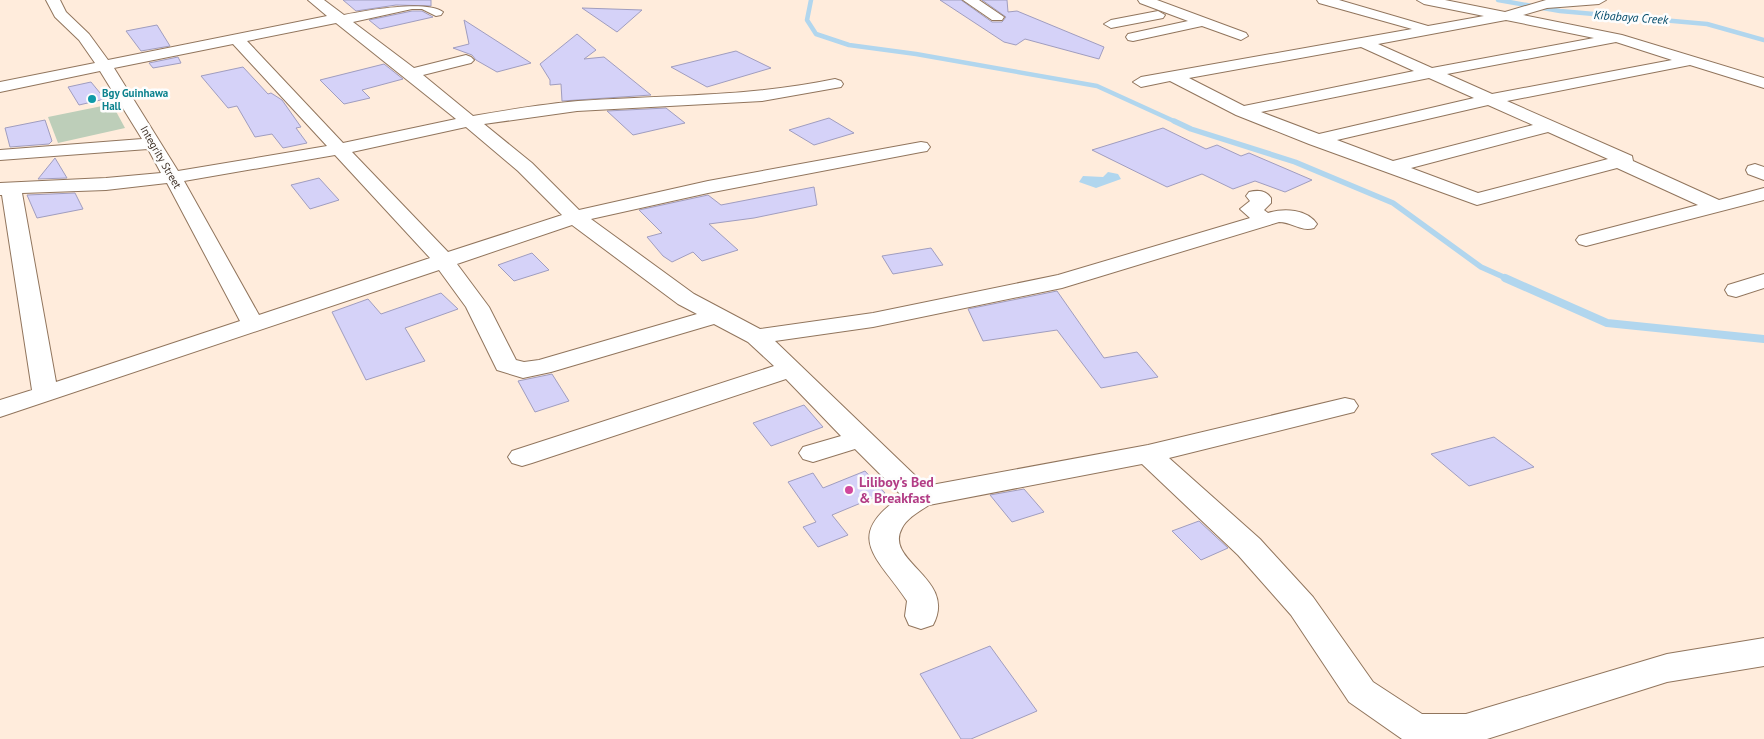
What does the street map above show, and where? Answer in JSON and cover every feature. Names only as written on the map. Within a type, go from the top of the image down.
[{"type":"street","name":"Integrity Street","points":[[53,0],[60,14],[84,37],[104,65],[154,142],[254,324]]},
{"type":"street","points":[[315,0],[411,73],[525,167],[575,217],[607,239],[651,275],[716,316],[756,337],[791,369],[920,497]]},
{"type":"street","points":[[970,0],[997,17]]},
{"type":"street","points":[[1146,0],[1241,36]]},
{"type":"street","points":[[1324,0],[1429,29]]},
{"type":"street","points":[[1424,0],[1617,38],[1694,60],[1764,83]]},
{"type":"street","points":[[1141,82],[1506,16],[1546,4],[1599,0]]},
{"type":"street","points":[[2,81],[104,65],[412,5],[425,5],[436,12]]},
{"type":"street","points":[[1111,24],[1174,12]]},
{"type":"street","points":[[1133,37],[1202,22]]},
{"type":"street","points":[[236,38],[444,261],[477,307],[506,365],[523,370],[542,367],[716,316]]},
{"type":"street","points":[[1242,111],[1429,73],[1617,38]]},
{"type":"street","points":[[1174,77],[1242,111],[1477,199],[1625,160],[1487,100],[1360,41]]},
{"type":"street","points":[[411,73],[466,60]]},
{"type":"street","points":[[1316,140],[1487,100],[1694,60]]},
{"type":"street","points":[[45,393],[6,189],[107,184],[173,177],[340,149],[471,122],[564,107],[772,97],[835,84]]},
{"type":"street","points":[[1392,167],[1550,126]]},
{"type":"street","points":[[0,155],[154,142]]},
{"type":"street","points":[[0,408],[575,217],[708,187],[921,148]]},
{"type":"street","points":[[1619,162],[1717,206]]},
{"type":"street","points":[[1586,240],[1764,194]]},
{"type":"street","points":[[1256,196],[1260,198],[1261,203],[1250,209],[1264,219]]},
{"type":"street","points":[[756,337],[873,320],[1062,281],[1264,219],[1290,216],[1307,224]]},
{"type":"street","points":[[1736,290],[1764,281]]},
{"type":"street","points":[[522,457],[791,369]]},
{"type":"street","points":[[921,616],[923,602],[915,588],[890,559],[883,538],[888,525],[900,511],[920,497],[1148,454],[1345,406]]},
{"type":"street","points":[[813,453],[860,439]]},
{"type":"street","points":[[1148,454],[1249,547],[1302,606],[1361,692],[1418,734],[1466,730],[1667,668],[1764,652]]},
{"type":"green space","points":[[112,104],[125,128],[58,143],[48,117]]},
{"type":"water","points":[[1108,172],[1118,174],[1121,179],[1096,188],[1079,182],[1083,176],[1103,177]]},
{"type":"building","points":[[343,0],[431,0],[431,6],[396,5],[356,11]]},
{"type":"building","points":[[940,0],[961,0],[992,22],[1002,22],[1006,17],[982,0],[1007,0],[1008,12],[1017,11],[1104,47],[1099,59],[1025,39],[1016,45],[1004,42]]},
{"type":"building","points":[[582,8],[642,10],[617,32]]},
{"type":"building","points":[[412,11],[422,11],[433,17],[380,29],[369,20]]},
{"type":"building","points":[[464,20],[531,63],[497,72],[476,60],[472,55],[453,48],[469,44]]},
{"type":"building","points":[[157,25],[170,46],[141,51],[126,31]]},
{"type":"building","points":[[577,34],[596,50],[584,59],[604,57],[651,95],[562,101],[561,84],[550,85],[550,80],[540,64]]},
{"type":"building","points":[[736,51],[771,68],[707,87],[671,67]]},
{"type":"building","points":[[178,57],[181,63],[153,68],[149,63]]},
{"type":"building","points":[[384,64],[403,79],[362,90],[370,98],[344,104],[320,80]]},
{"type":"building","points":[[243,67],[268,94],[271,93],[282,100],[301,127],[296,128],[307,143],[283,148],[272,134],[255,137],[237,106],[228,108],[201,76]]},
{"type":"building","points":[[91,82],[105,99],[79,105],[68,87]]},
{"type":"building","points":[[666,108],[685,123],[633,135],[607,111]]},
{"type":"building","points":[[829,118],[854,133],[814,145],[789,130]]},
{"type":"building","points":[[45,120],[52,141],[49,144],[10,147],[5,128]]},
{"type":"building","points":[[1163,128],[1206,149],[1217,145],[1241,156],[1249,153],[1312,180],[1285,192],[1255,181],[1233,189],[1202,174],[1167,187],[1092,150]]},
{"type":"building","points":[[55,158],[67,178],[38,179]]},
{"type":"building","points":[[319,178],[339,200],[310,209],[291,185]]},
{"type":"building","points":[[814,187],[817,205],[754,218],[709,224],[738,250],[702,261],[693,252],[672,262],[663,256],[647,237],[662,233],[639,210],[708,195],[721,205]]},
{"type":"building","points":[[75,193],[83,209],[37,218],[27,195]]},
{"type":"building","points":[[931,248],[943,265],[893,274],[882,256]]},
{"type":"building","points":[[532,253],[549,270],[514,281],[498,265]]},
{"type":"building","points":[[1057,291],[1104,358],[1137,352],[1158,377],[1101,388],[1057,330],[983,341],[968,309]]},
{"type":"building","points":[[441,293],[458,309],[405,328],[425,361],[366,380],[332,312],[368,299],[381,314]]},
{"type":"building","points":[[552,374],[569,401],[535,412],[518,381]]},
{"type":"building","points":[[804,405],[823,427],[771,446],[753,423]]},
{"type":"building","points":[[1494,437],[1534,467],[1469,486],[1431,454]]},
{"type":"building","points":[[865,471],[885,493],[832,515],[848,535],[818,547],[803,527],[816,522],[788,482],[813,473],[823,488]]},
{"type":"building","points":[[1024,489],[1044,512],[1012,522],[990,495]]},
{"type":"building","points":[[1199,521],[1228,548],[1201,560],[1172,531]]},
{"type":"building","points":[[990,646],[1037,711],[971,739],[961,739],[920,674]]},
{"type":"waterway","points":[[811,0],[807,20],[816,34],[849,45],[916,54],[1097,86],[1176,122]]},
{"type":"waterway","name":"Kibabaya Creek","points":[[1498,0],[1560,11],[1707,24],[1764,40]]},
{"type":"waterway","points":[[1174,121],[1191,129],[1295,162],[1393,203],[1481,267],[1508,279]]},
{"type":"waterway","points":[[1505,278],[1607,323],[1764,339]]},
{"type":"place","name":"Bgy Guinhawa Hall","points":[[92,99]]},
{"type":"place","name":"Liliboy’s Bed & Breakfast","points":[[849,490]]}]
